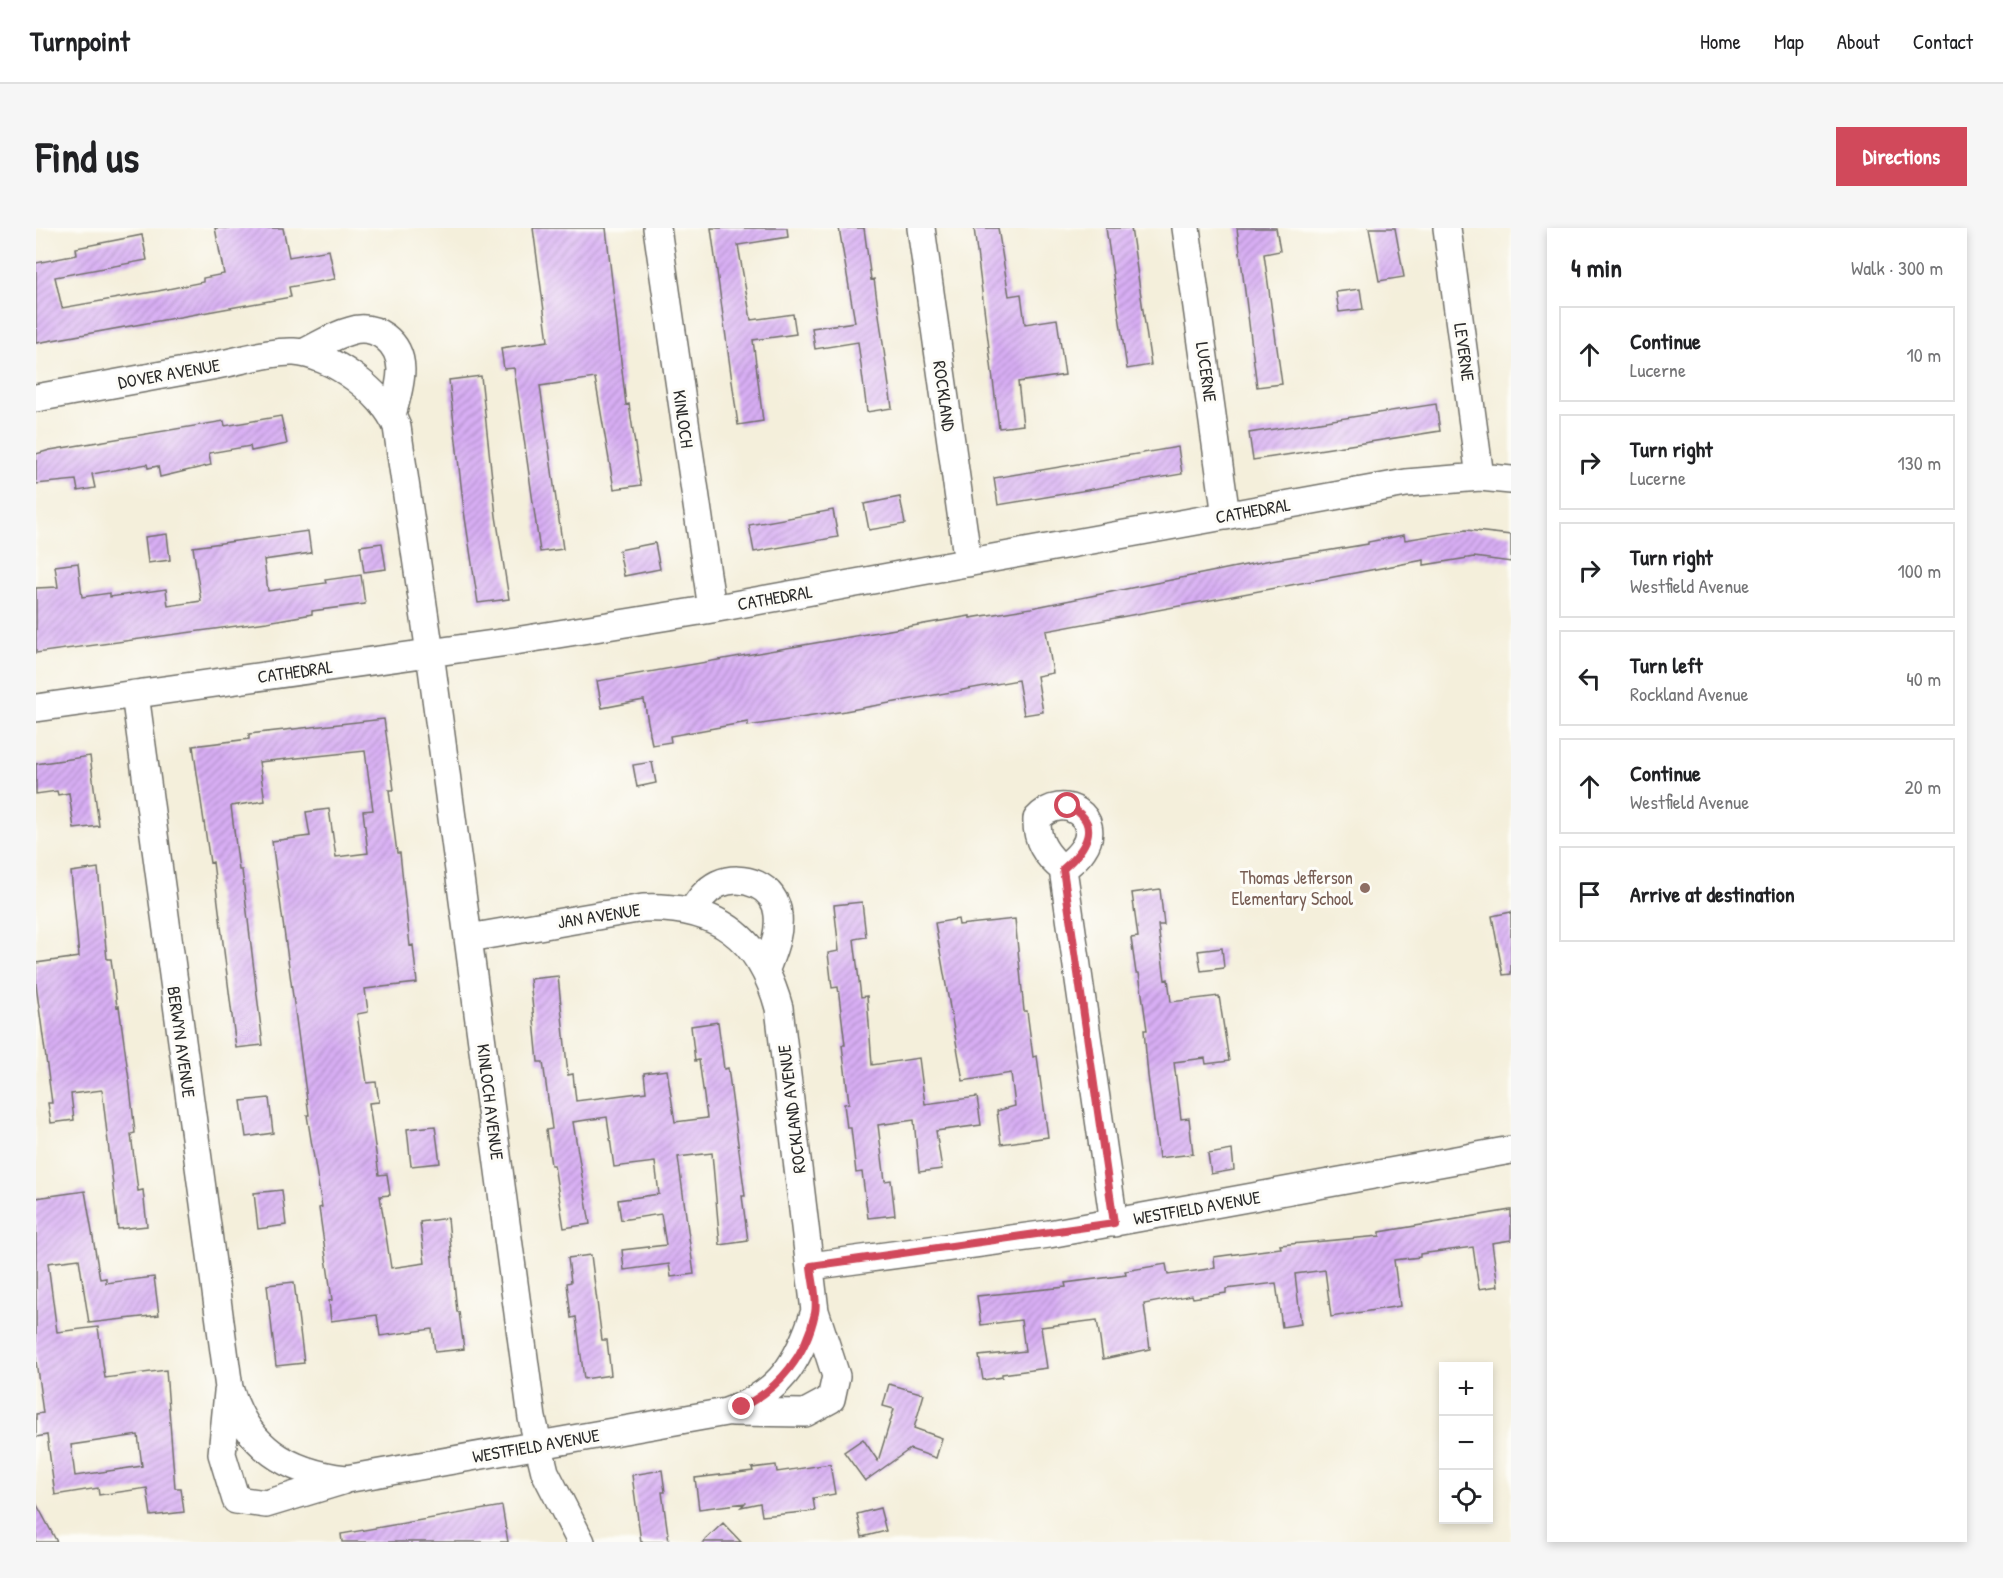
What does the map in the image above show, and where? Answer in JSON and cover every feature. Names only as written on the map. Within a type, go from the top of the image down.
[{"type":"street","name":"KINLOCH","points":[[657,228],[712,609]]},
{"type":"street","name":"ROCKLAND","points":[[921,228],[968,563]]},
{"type":"street","name":"LUCERNE","points":[[1186,228],[1226,516]]},
{"type":"street","name":"LEVERNE","points":[[1447,228],[1480,477]]},
{"type":"street","name":"DOVER AVENUE","points":[[303,353],[349,331],[364,329],[378,332],[390,341],[399,353],[402,368],[401,382],[392,415]]},
{"type":"street","name":"DOVER AVENUE","points":[[36,398],[291,352],[303,353],[334,364],[347,372],[369,390],[392,415],[396,427],[430,653]]},
{"type":"street","name":"CATHEDRAL","points":[[36,708],[430,653],[712,609],[1406,483],[1480,477],[1511,480]]},
{"type":"street","name":"KINLOCH AVENUE","points":[[430,653],[530,1407],[544,1472],[580,1542]]},
{"type":"street","name":"BERWYN AVENUE","points":[[135,694],[229,1389],[222,1454],[236,1500]]},
{"type":"street","points":[[1063,869],[1114,1223]]},
{"type":"street","points":[[692,911],[705,892],[719,883],[738,881],[755,883],[767,890],[778,914],[777,940],[766,969]]},
{"type":"street","name":"JAN AVENUE","points":[[469,938],[643,908],[669,907],[692,911],[726,926]]},
{"type":"street","name":"ROCKLAND AVENUE","points":[[726,926],[750,946],[766,969],[779,1008],[815,1311],[836,1376],[831,1399]]},
{"type":"street","name":"WESTFIELD AVENUE","points":[[811,1266],[1114,1223],[1511,1150]]},
{"type":"street","name":"ROCKLAND AVENUE","points":[[791,1368],[802,1349],[815,1311]]},
{"type":"street","name":"WESTFIELD AVENUE","points":[[726,1412],[756,1399],[774,1387],[791,1368]]},
{"type":"street","name":"BERWYN AVENUE","points":[[229,1389],[243,1423],[255,1440],[274,1456]]},
{"type":"street","name":"WESTFIELD AVENUE","points":[[236,1500],[266,1504],[346,1479],[726,1412],[805,1413],[831,1399]]},
{"type":"street","name":"WESTFIELD AVENUE","points":[[274,1456],[298,1468],[325,1477],[346,1479]]},
{"type":"building","points":[[215,228],[283,228],[289,257],[329,250],[335,279],[289,287],[291,297],[36,343],[36,263],[77,255],[76,248],[142,235],[147,260],[55,277],[62,308],[158,291],[203,282],[203,278],[224,274]]},
{"type":"building","points":[[533,228],[606,228],[626,405],[629,404],[641,485],[614,489],[595,378],[540,386],[563,549],[540,552],[514,368],[504,369],[501,348],[548,341]]},
{"type":"building","points":[[711,228],[787,228],[788,237],[738,245],[751,320],[793,314],[796,334],[753,340],[763,421],[738,425]]},
{"type":"building","points":[[839,228],[864,228],[871,280],[874,279],[892,408],[867,412],[858,342],[815,349],[812,328],[855,322]]},
{"type":"building","points":[[974,228],[998,228],[1009,296],[1021,294],[1025,324],[1057,319],[1065,375],[1018,382],[1023,425],[999,428]]},
{"type":"building","points":[[1106,228],[1131,228],[1151,365],[1127,369]]},
{"type":"building","points":[[1237,228],[1276,228],[1280,251],[1264,254],[1282,384],[1257,387]]},
{"type":"building","points":[[1369,228],[1395,228],[1404,277],[1379,281]]},
{"type":"building","points":[[1360,289],[1363,309],[1339,312],[1336,292]]},
{"type":"building","points":[[481,376],[496,516],[509,599],[478,603],[464,511],[449,380]]},
{"type":"building","points":[[1436,404],[1440,431],[1253,460],[1249,433]]},
{"type":"building","points":[[281,416],[287,444],[251,451],[250,446],[209,453],[211,465],[160,477],[158,466],[148,468],[147,464],[92,474],[95,488],[78,491],[76,480],[36,484],[36,454],[50,450],[224,421],[225,426]]},
{"type":"building","points":[[1178,447],[1182,474],[998,505],[994,478]]},
{"type":"building","points":[[900,497],[905,524],[869,530],[864,504]]},
{"type":"building","points":[[833,510],[838,537],[754,552],[749,525]]},
{"type":"building","points":[[1466,530],[1511,535],[1511,562],[1474,557],[1424,565],[1424,560],[1046,631],[1053,673],[1037,676],[1043,712],[1024,715],[1018,680],[845,711],[748,726],[748,722],[670,736],[671,742],[652,745],[644,700],[602,708],[597,681],[970,616],[970,618],[1031,608],[1271,560],[1368,544],[1368,542],[1404,535],[1405,540]]},
{"type":"building","points":[[308,531],[311,553],[264,560],[268,591],[326,583],[325,580],[361,575],[365,604],[312,611],[312,614],[267,622],[36,653],[36,588],[58,587],[55,566],[78,563],[82,597],[110,593],[110,597],[166,589],[168,606],[201,601],[193,547]]},
{"type":"building","points":[[167,534],[170,560],[148,563],[145,537]]},
{"type":"building","points":[[382,543],[386,569],[364,572],[360,546]]},
{"type":"building","points":[[655,543],[660,569],[624,576],[619,550]]},
{"type":"building","points":[[384,719],[394,790],[389,790],[397,853],[400,853],[410,946],[413,945],[417,983],[365,989],[368,1012],[357,1014],[367,1083],[376,1082],[379,1102],[369,1103],[379,1175],[387,1174],[390,1195],[380,1196],[391,1268],[425,1263],[420,1222],[448,1218],[457,1312],[459,1312],[464,1349],[435,1352],[432,1329],[380,1336],[377,1315],[331,1321],[329,1301],[332,1300],[319,1208],[322,1207],[307,1115],[309,1115],[272,841],[310,836],[306,812],[329,809],[336,857],[368,853],[363,811],[373,810],[365,751],[259,762],[265,801],[231,806],[239,870],[242,870],[263,1045],[236,1048],[213,862],[210,863],[193,746],[249,739],[249,734]]},
{"type":"building","points":[[90,756],[99,826],[74,829],[69,793],[58,795],[57,791],[36,794],[36,764]]},
{"type":"building","points":[[652,762],[656,783],[637,787],[633,765]]},
{"type":"building","points":[[98,868],[107,959],[111,959],[130,1087],[135,1133],[131,1134],[138,1191],[143,1190],[147,1226],[118,1229],[102,1090],[71,1094],[74,1120],[51,1123],[48,1103],[52,1103],[36,985],[36,963],[79,957],[71,872]]},
{"type":"building","points":[[1160,889],[1164,925],[1158,925],[1165,980],[1168,979],[1171,1002],[1219,996],[1229,1061],[1206,1064],[1205,1058],[1174,1062],[1181,1119],[1189,1118],[1193,1154],[1159,1158],[1148,1076],[1144,1030],[1147,1030],[1139,973],[1136,973],[1131,938],[1138,937],[1132,893]]},
{"type":"building","points":[[862,902],[866,937],[854,939],[861,997],[867,996],[872,1065],[919,1058],[925,1104],[977,1097],[981,1125],[936,1131],[942,1169],[919,1172],[914,1120],[878,1125],[885,1181],[891,1180],[895,1215],[868,1218],[862,1172],[856,1173],[851,1128],[847,1128],[844,1104],[849,1103],[842,1045],[845,1045],[838,987],[832,988],[828,953],[839,951],[834,905]]},
{"type":"building","points":[[1511,912],[1511,974],[1503,975],[1492,916]]},
{"type":"building","points":[[958,919],[959,925],[1015,919],[1024,1011],[1027,1011],[1033,1057],[1037,1056],[1048,1137],[1001,1144],[997,1111],[1015,1106],[1011,1073],[963,1081],[935,923]]},
{"type":"building","points":[[1222,948],[1224,968],[1201,971],[1198,951]]},
{"type":"building","points":[[558,976],[568,1075],[573,1074],[576,1101],[646,1092],[644,1073],[667,1070],[675,1122],[707,1118],[699,1060],[695,1061],[691,1026],[718,1022],[724,1069],[728,1068],[745,1196],[742,1196],[748,1241],[720,1245],[712,1153],[678,1157],[694,1274],[671,1277],[669,1264],[624,1270],[622,1250],[666,1245],[661,1214],[621,1220],[618,1200],[659,1194],[655,1162],[614,1167],[607,1117],[573,1122],[590,1224],[564,1228],[546,1130],[552,1129],[543,1062],[538,1062],[530,979]]},
{"type":"building","points":[[269,1098],[273,1133],[246,1137],[241,1101]]},
{"type":"building","points":[[435,1126],[440,1163],[411,1166],[407,1129]]},
{"type":"building","points":[[1232,1150],[1234,1170],[1211,1174],[1208,1154]]},
{"type":"building","points":[[282,1190],[286,1225],[258,1229],[254,1193]]},
{"type":"building","points":[[85,1191],[100,1279],[106,1278],[106,1283],[154,1277],[159,1315],[89,1323],[79,1259],[48,1263],[57,1332],[98,1327],[105,1378],[166,1370],[175,1488],[181,1488],[184,1512],[151,1516],[147,1488],[99,1495],[98,1488],[55,1495],[47,1435],[36,1437],[36,1414],[43,1413],[36,1361],[36,1198]],"holes":[[[138,1435],[142,1466],[75,1476],[71,1445]]]},
{"type":"building","points":[[1511,1210],[1511,1240],[1492,1243],[1498,1286],[1479,1289],[1473,1247],[1420,1254],[1420,1257],[1394,1260],[1400,1306],[1331,1317],[1325,1270],[1295,1274],[1301,1324],[1282,1327],[1276,1283],[1226,1289],[1226,1293],[1193,1298],[1192,1295],[1144,1304],[1150,1349],[1103,1359],[1097,1320],[1041,1327],[1047,1368],[1002,1374],[1002,1377],[983,1380],[979,1356],[1025,1351],[1021,1320],[981,1325],[977,1296],[1066,1287],[1065,1283],[1126,1275],[1125,1271],[1166,1264],[1168,1275],[1215,1268],[1214,1257],[1281,1248],[1280,1245],[1380,1236],[1380,1232]]},
{"type":"building","points":[[591,1255],[602,1340],[607,1340],[611,1375],[584,1379],[576,1317],[571,1318],[567,1283],[571,1282],[568,1258]]},
{"type":"building","points":[[294,1282],[304,1363],[276,1366],[267,1285]]},
{"type":"building","points":[[889,1384],[924,1394],[914,1428],[942,1438],[936,1458],[910,1449],[865,1481],[844,1452],[863,1439],[878,1461],[894,1409],[883,1406]]},
{"type":"building","points":[[830,1464],[835,1494],[813,1498],[815,1511],[762,1516],[760,1503],[741,1507],[745,1503],[699,1509],[695,1478],[753,1471],[752,1468],[776,1465],[777,1472]]},
{"type":"building","points":[[662,1470],[665,1492],[662,1492],[669,1542],[641,1542],[632,1475]]},
{"type":"building","points":[[36,1503],[57,1542],[36,1542]]},
{"type":"building","points":[[502,1506],[508,1542],[342,1542],[341,1534]]},
{"type":"building","points":[[880,1508],[886,1531],[862,1537],[857,1514]]},
{"type":"building","points":[[723,1523],[741,1542],[703,1542]]},
{"type":"place","name":"Thomas Jefferson Elementary School","points":[[1365,888]]},
{"type":"route","points":[[742,1407],[774,1387],[791,1368],[802,1349],[815,1311],[811,1266],[1114,1223],[1063,869],[1083,849],[1088,838],[1088,828],[1085,819],[1078,811],[1068,806]]}]
